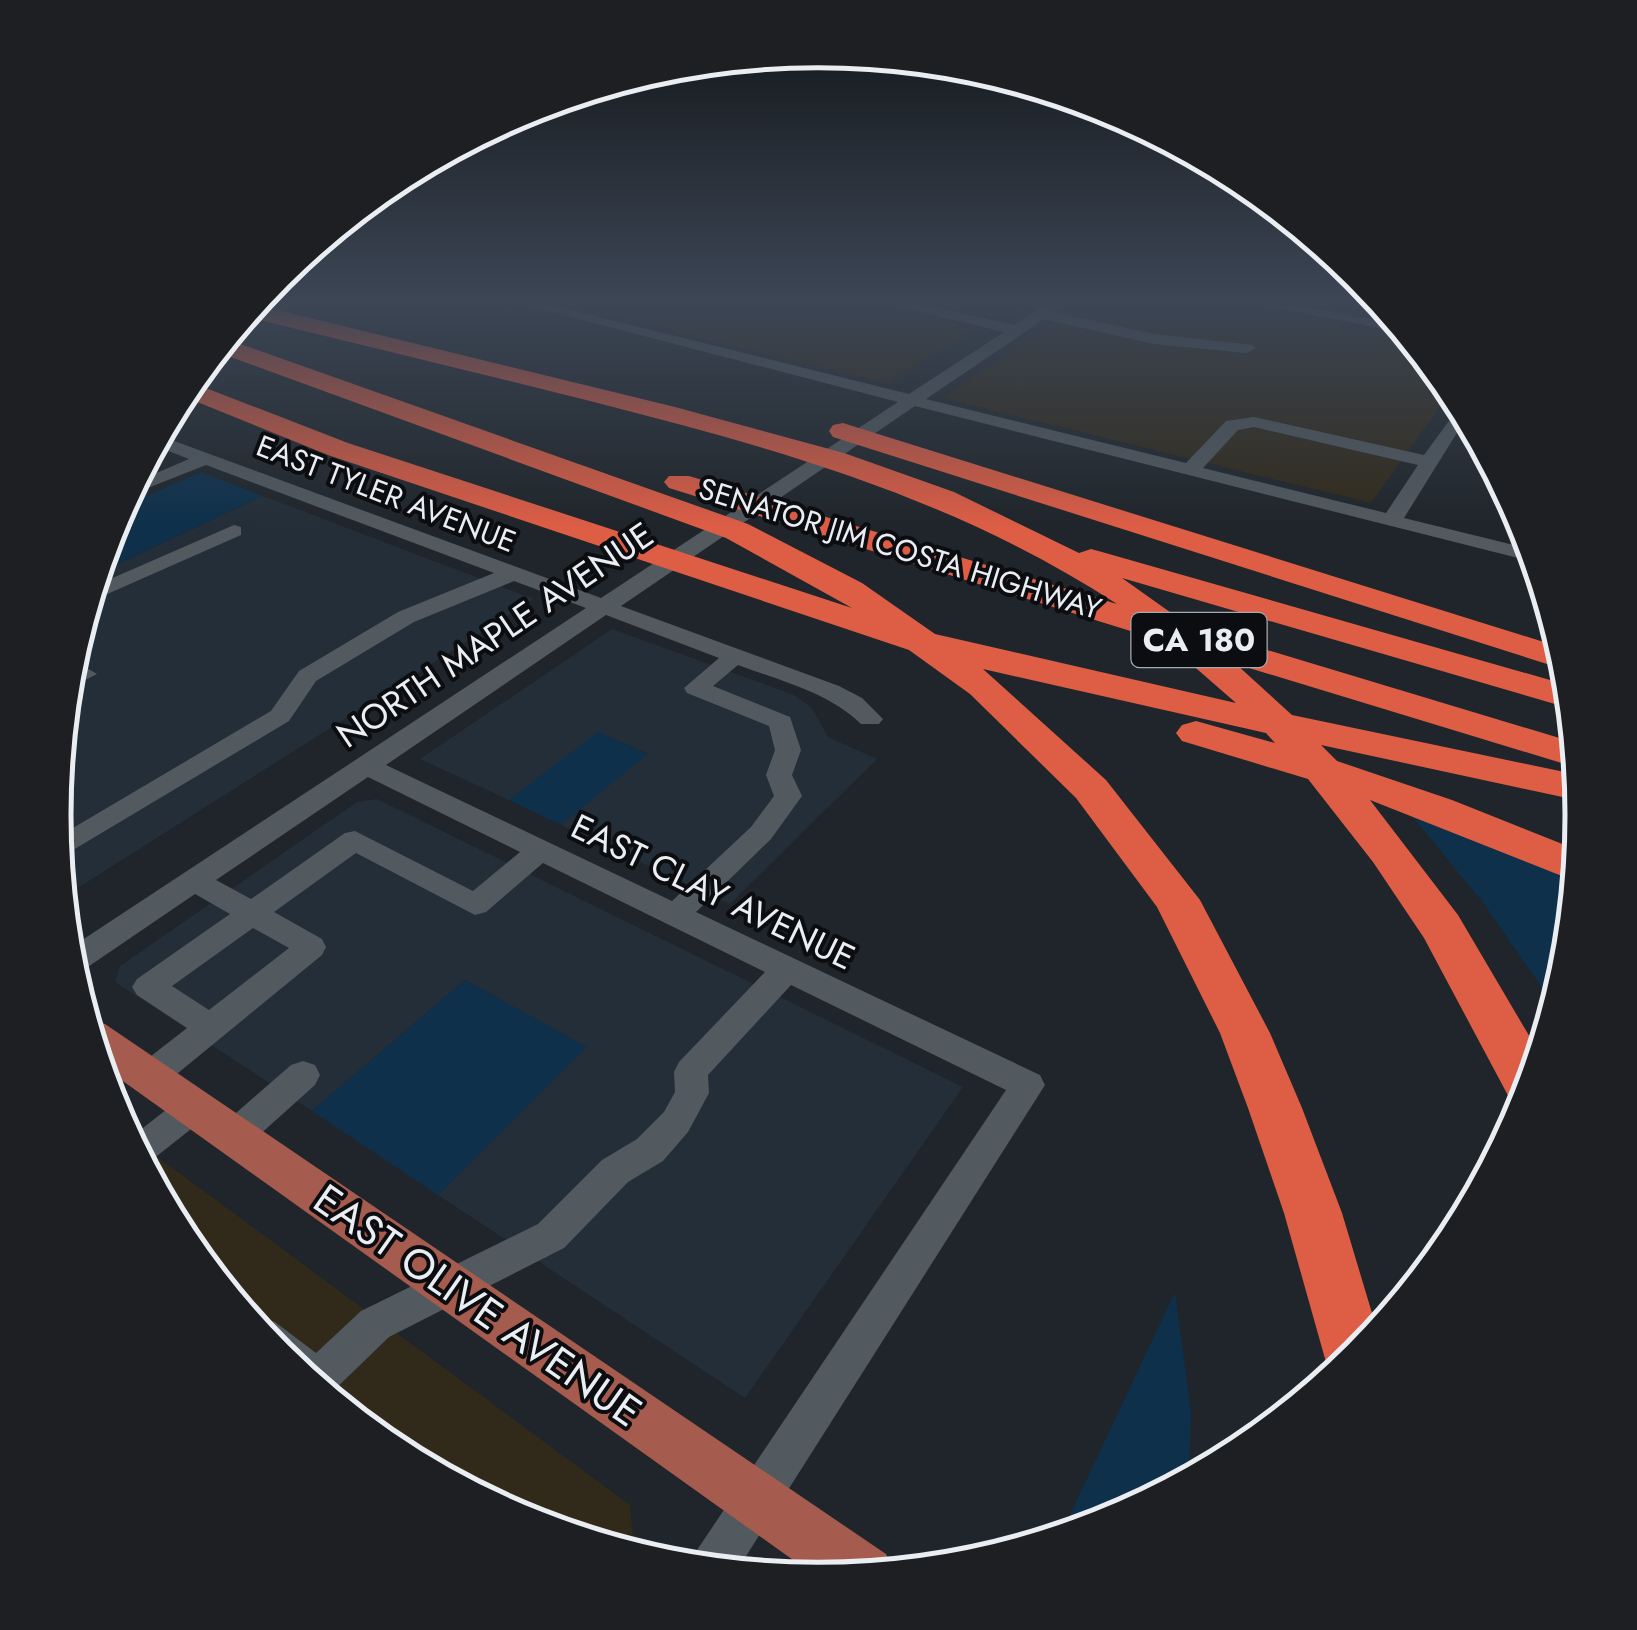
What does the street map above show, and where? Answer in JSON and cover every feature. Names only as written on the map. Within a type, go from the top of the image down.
[{"type":"highway","points":[[320,376],[678,495],[892,618],[982,686],[1090,790],[1176,900],[1245,1033],[1313,1213],[1349,1342]]},
{"type":"highway","name":"SENATOR JIM COSTA HIGHWAY","points":[[487,376],[742,445],[864,493],[1556,693]]},
{"type":"highway","points":[[201,395],[338,450],[864,626],[996,662],[1565,785]]},
{"type":"highway","points":[[818,424],[1544,635]]},
{"type":"highway","points":[[742,445],[876,471],[981,514],[1098,577],[1199,649],[1291,734],[1386,845],[1468,967],[1521,1069]]},
{"type":"highway","points":[[922,455],[1549,655]]},
{"type":"highway","name":"SENATOR JIM COSTA HIGHWAY","points":[[678,495],[821,524],[1563,751]]},
{"type":"highway","points":[[616,544],[918,657],[1366,782],[1454,813],[1564,861]]},
{"type":"main road","name":"EAST OLIVE AVENUE","points":[[109,1049],[845,1561]]},
{"type":"street","points":[[813,376],[1518,552]]},
{"type":"street","name":"NORTH MAPLE AVENUE","points":[[84,954],[949,376]]},
{"type":"street","points":[[1190,470],[1232,424],[1254,422],[1429,462]]},
{"type":"street","points":[[1392,520],[1455,423]]},
{"type":"street","name":"EAST TYLER AVENUE","points":[[169,445],[795,678],[852,703],[870,719]]},
{"type":"street","points":[[149,483],[206,458]]},
{"type":"street","points":[[107,589],[234,531]]},
{"type":"street","points":[[72,841],[280,716],[308,676],[406,617],[511,574]]},
{"type":"street","points":[[676,915],[761,834],[788,796],[779,775],[788,750],[781,722],[696,688],[736,656]]},
{"type":"street","points":[[756,712],[795,678]]},
{"type":"street","name":"EAST CLAY AVENUE","points":[[366,766],[1028,1085],[757,1500]]},
{"type":"street","points":[[213,1029],[148,987],[355,840],[474,905],[540,850]]},
{"type":"street","points":[[149,1077],[311,947],[195,881]]},
{"type":"street","points":[[323,1375],[375,1324],[551,1236],[615,1170],[650,1150],[676,1122],[692,1093],[692,1072],[706,1052],[787,969]]},
{"type":"street","points":[[149,1149],[214,1122],[303,1075]]},
{"type":"street","points":[[720,1556],[757,1500]]},
{"type":"shaded area","points":[[856,376],[900,376],[888,384]]},
{"type":"shaded area","points":[[975,376],[1423,376],[1442,403],[1371,503],[943,398]]},
{"type":"shaded area","points":[[201,472],[263,496],[115,565],[142,498]]},
{"type":"shaded area","points":[[263,496],[534,599],[75,890],[71,815],[77,717],[96,622],[115,565]]},
{"type":"shaded area","points":[[612,629],[794,695],[812,708],[828,737],[877,759],[730,904],[561,825],[647,753],[598,733],[509,800],[420,759]]},
{"type":"shaded area","points":[[598,732],[648,754],[561,825],[509,800]]},
{"type":"shaded area","points":[[377,799],[963,1087],[745,1398],[438,1195],[586,1047],[465,980],[312,1111],[115,982],[120,966],[357,802]]},
{"type":"shaded area","points":[[1404,806],[1563,877],[1545,992],[1484,904]]},
{"type":"shaded area","points":[[465,980],[587,1047],[438,1195],[312,1111]]},
{"type":"shaded area","points":[[151,1153],[630,1505],[633,1539],[578,1523],[532,1506],[445,1462],[363,1408],[290,1344],[256,1308],[197,1230]]},
{"type":"shaded area","points":[[1175,1292],[1191,1411],[1189,1463],[1105,1506],[1068,1520]]}]
